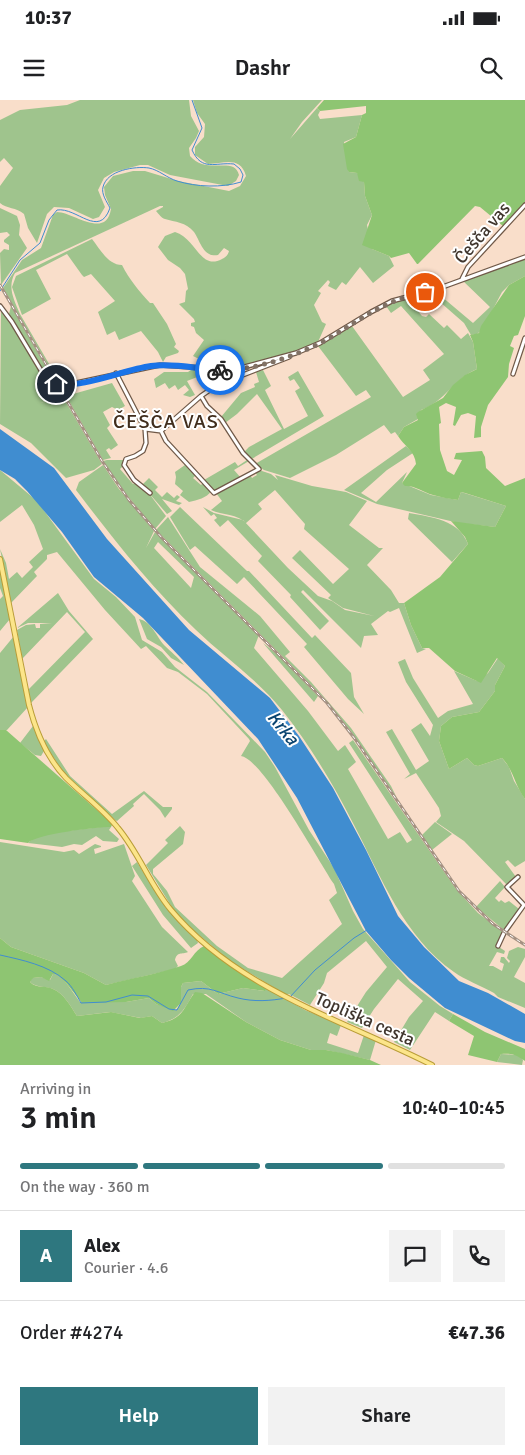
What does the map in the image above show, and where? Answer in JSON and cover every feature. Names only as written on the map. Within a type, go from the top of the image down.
[{"type":"main road","name":"Topliška cesta","points":[[0,559],[29,705],[35,728],[47,754],[65,777],[118,828],[131,846],[159,894],[178,918],[226,960],[258,982],[432,1065]]},
{"type":"street","name":"Češča vas","points":[[462,279],[468,267],[525,205]]},
{"type":"street","points":[[145,429],[161,431],[201,396],[217,385],[282,361],[320,343],[384,305],[525,257]]},
{"type":"street","points":[[0,306],[12,322],[42,372],[51,382],[60,385],[116,373],[169,365],[233,370],[296,353]]},
{"type":"street","points":[[513,374],[525,338]]},
{"type":"street","points":[[116,373],[145,429],[145,448],[139,454],[126,459],[124,462],[130,475],[150,493]]},
{"type":"street","points":[[161,431],[170,446],[214,493],[259,469],[243,453],[221,419],[207,406],[201,396]]},
{"type":"street","points":[[498,946],[504,932],[524,905],[507,887],[518,877]]},
{"type":"green space","points":[[80,100],[189,100],[191,116],[199,131],[189,148],[190,156],[204,165],[232,166],[239,175],[236,181],[228,186],[170,175],[148,165],[140,165],[114,172],[104,178],[98,190],[105,207],[99,217],[93,219],[69,208],[54,207],[47,214],[37,243],[28,228],[24,214],[0,203],[0,186],[13,168],[4,158],[0,162],[0,120],[20,110],[67,105]]},
{"type":"green space","points":[[193,100],[322,100],[302,122],[290,139],[317,108],[320,111],[318,115],[320,119],[362,115],[356,137],[344,142],[349,172],[357,173],[364,182],[365,196],[372,215],[367,225],[372,249],[389,256],[394,266],[373,283],[360,267],[346,285],[342,282],[336,290],[328,286],[330,282],[328,280],[318,291],[321,293],[314,305],[322,322],[326,324],[318,342],[279,358],[238,367],[211,368],[214,361],[199,359],[193,356],[204,340],[196,333],[194,327],[191,326],[191,323],[195,322],[194,319],[179,304],[185,302],[188,289],[185,274],[168,260],[158,247],[165,236],[175,232],[188,240],[208,261],[215,262],[222,259],[227,256],[229,251],[224,248],[218,255],[209,254],[191,229],[184,224],[161,217],[156,211],[163,207],[160,206],[15,273],[11,288],[16,304],[58,382],[3,288],[22,260],[41,248],[53,215],[57,212],[96,224],[103,223],[108,218],[111,209],[104,187],[113,176],[133,171],[145,171],[178,181],[229,191],[240,186],[246,176],[240,165],[230,162],[208,164],[195,155],[195,147],[204,137],[205,124],[197,113]]},
{"type":"green space","points":[[324,100],[525,100],[525,202],[503,226],[480,207],[475,206],[418,264],[409,253],[391,258],[362,245],[372,215],[365,196],[364,182],[359,181],[357,173],[349,172],[347,169],[343,144],[356,137],[362,115],[366,113],[366,106],[320,111],[317,108]]},
{"type":"green space","points":[[0,208],[17,216],[20,225],[19,235],[27,248],[1,285],[0,253],[4,249],[9,250],[9,245],[4,240],[10,235],[7,232],[0,233]]},
{"type":"green space","points":[[92,239],[108,259],[122,265],[138,289],[150,303],[153,303],[167,324],[176,344],[174,347],[179,351],[178,353],[166,357],[163,362],[158,352],[141,331],[119,340],[115,331],[107,335],[98,312],[115,301],[91,274],[84,277],[67,254],[36,270],[51,299],[22,315],[12,287],[16,276]]},
{"type":"green space","points":[[525,259],[525,276],[509,285],[502,292],[482,330],[477,334],[471,335],[464,323],[431,293],[435,291],[473,323],[490,307],[462,280]]},
{"type":"green space","points":[[525,276],[525,316],[518,335],[514,336],[510,346],[514,348],[509,364],[508,377],[488,405],[481,427],[481,437],[474,438],[476,416],[468,413],[461,415],[455,426],[453,425],[456,407],[446,403],[439,407],[441,423],[439,424],[440,450],[447,471],[454,475],[462,460],[454,459],[456,453],[482,451],[485,457],[486,468],[505,486],[525,478],[525,799],[509,767],[502,758],[478,766],[474,765],[467,758],[449,769],[439,741],[441,726],[452,717],[479,712],[495,691],[495,685],[505,666],[497,658],[481,683],[455,671],[429,648],[422,648],[411,625],[404,603],[440,577],[468,544],[465,537],[451,521],[495,527],[506,506],[461,492],[458,500],[448,499],[405,486],[402,483],[416,464],[411,452],[398,436],[404,427],[418,420],[416,414],[418,412],[443,398],[453,385],[465,375],[477,369],[473,342],[470,335],[479,333],[481,326],[509,285]]},
{"type":"green space","points":[[407,298],[422,316],[426,317],[429,314],[444,328],[447,325],[461,339],[468,333],[473,342],[477,369],[462,378],[437,401],[421,410],[418,419],[404,427],[398,436],[395,432],[391,434],[384,425],[336,455],[290,478],[264,470],[255,464],[371,397],[366,390],[356,396],[318,346],[352,326],[403,397],[430,380],[423,370],[444,354],[401,306],[391,313],[386,306]]},
{"type":"green space","points":[[11,306],[54,381],[46,375],[9,314]]},
{"type":"green space","points":[[1,310],[11,322],[48,384],[45,385],[44,390],[49,400],[40,403],[63,397],[102,464],[94,470],[66,478],[31,443],[0,424]]},
{"type":"green space","points":[[194,368],[229,372],[231,377],[211,385],[205,374],[187,381],[195,395],[190,397],[183,395],[189,390],[185,385],[178,390],[175,385],[169,389],[165,383],[156,388],[154,379],[164,372],[188,372]]},
{"type":"green space","points":[[263,370],[271,386],[265,390],[284,429],[308,416],[295,391],[300,388],[294,379],[290,381],[288,377],[298,371],[324,416],[250,460],[244,452],[249,447],[282,429],[257,394],[225,423],[221,417],[241,393],[255,387],[254,384],[259,382],[256,372]]},
{"type":"green space","points":[[112,383],[125,406],[118,410],[112,407],[103,412],[110,425],[107,428],[118,445],[111,450],[109,448],[106,450],[111,458],[103,460],[66,396]]},
{"type":"green space","points":[[406,446],[413,453],[387,470],[361,493],[376,502],[407,472],[402,483],[431,495],[458,500],[461,492],[506,506],[495,527],[459,523],[377,504],[344,490]]},
{"type":"green space","points":[[123,460],[123,466],[120,469],[133,484],[136,482],[148,492],[166,516],[155,529],[121,488],[103,461]]},
{"type":"green space","points":[[247,460],[249,461],[234,470],[241,478],[215,491],[204,480],[235,462],[238,466]]},
{"type":"green space","points":[[103,465],[119,489],[154,531],[146,548],[155,532],[259,635],[254,648],[308,711],[338,751],[345,745],[356,762],[348,769],[388,839],[400,832],[407,843],[412,840],[349,743],[353,740],[456,889],[478,913],[503,932],[496,945],[505,951],[504,954],[497,952],[489,966],[502,971],[504,964],[500,962],[501,957],[504,957],[509,963],[510,961],[507,958],[509,951],[518,947],[525,949],[525,957],[514,977],[525,983],[525,1008],[498,997],[494,993],[458,975],[436,958],[421,942],[395,905],[321,765],[292,723],[262,688],[179,614],[148,580],[76,490],[79,482]],"holes":[[[158,542],[194,577],[191,588],[154,548]]]},
{"type":"green space","points":[[185,465],[196,475],[193,478],[201,485],[204,482],[211,491],[202,498],[189,502],[180,495],[183,491],[175,484],[175,472]]},
{"type":"green space","points":[[0,470],[37,501],[94,579],[116,597],[135,617],[142,640],[162,652],[175,667],[207,692],[265,752],[309,830],[334,868],[363,929],[410,982],[453,1014],[449,1021],[435,1012],[410,1050],[394,1042],[409,1017],[423,1001],[398,979],[374,1009],[362,1028],[347,1022],[366,992],[387,967],[366,941],[327,973],[324,983],[310,1005],[289,994],[286,995],[230,961],[176,914],[146,865],[168,843],[165,840],[180,826],[185,832],[183,844],[153,869],[153,874],[167,891],[175,907],[217,946],[248,968],[282,978],[342,924],[329,900],[337,893],[334,884],[290,813],[263,774],[251,761],[241,756],[250,741],[249,739],[207,694],[178,672],[167,668],[146,646],[141,649],[105,610],[57,552],[47,555],[47,559],[34,572],[37,576],[11,603],[0,549],[6,563],[9,579],[17,572],[22,578],[33,567],[29,562],[43,549],[34,525],[22,505],[0,522]]},
{"type":"green space","points":[[259,470],[271,474],[278,480],[275,475],[312,486],[346,492],[367,501],[349,525],[379,548],[383,548],[367,565],[391,590],[399,603],[404,603],[411,625],[422,648],[426,649],[417,653],[399,608],[388,611],[371,624],[378,635],[364,636],[361,648],[303,590],[301,592],[329,621],[320,630],[290,597],[291,595],[258,561],[262,556],[228,520],[220,527],[214,520],[217,518],[214,514],[211,516],[203,507],[214,513],[242,520],[211,510],[222,501],[216,493],[250,475],[252,478],[257,475],[255,472]],"holes":[[[275,490],[305,524],[304,529],[349,569],[333,584],[300,550],[292,558],[331,595],[328,598],[343,608],[374,616],[345,610],[332,601],[318,596],[288,568],[245,522],[262,509],[258,504]]]},
{"type":"green space","points":[[149,478],[158,487],[155,490],[162,497],[167,492],[174,498],[177,495],[180,497],[176,501],[182,503],[179,505],[162,499],[172,511],[167,514],[142,485]]},
{"type":"green space","points":[[180,507],[249,571],[312,638],[315,635],[351,673],[354,697],[364,714],[348,699],[304,647],[307,644],[244,577],[237,584],[195,546],[190,550],[170,517]]},
{"type":"green space","points":[[409,513],[444,521],[458,530],[468,544],[452,562],[408,519]]},
{"type":"green space","points":[[168,517],[200,567],[260,616],[290,652],[285,656],[311,682],[351,728],[391,786],[397,798],[350,730],[325,699],[156,530]]},
{"type":"green space","points":[[0,567],[10,619],[0,631],[0,599],[3,596],[0,588]]},
{"type":"green space","points":[[58,593],[69,611],[93,639],[31,703],[28,690],[85,632],[67,612],[22,659],[17,630],[26,625],[35,624],[36,628],[40,628],[40,624],[52,623],[28,623],[17,628]]},
{"type":"green space","points":[[139,619],[151,626],[164,645],[184,665],[171,658],[161,647],[147,639]]},
{"type":"green space","points":[[14,636],[28,707],[7,730],[0,730],[0,653]]},
{"type":"green space","points":[[263,643],[277,654],[318,696],[314,702]]},
{"type":"green space","points":[[498,658],[505,666],[495,685],[495,691],[479,712],[452,717],[441,726],[439,741],[449,769],[467,758],[474,765],[478,766],[502,758],[509,767],[514,781],[525,799],[525,861],[515,867],[508,860],[505,862],[516,877],[507,885],[464,841],[436,822],[441,816],[439,808],[416,773],[404,779],[410,774],[386,732],[392,729],[416,770],[429,761],[411,730],[421,723],[430,736],[433,725],[406,682],[398,662],[405,659],[413,678],[438,718],[448,711],[473,704],[454,671],[477,681],[488,673]]},
{"type":"green space","points":[[33,726],[44,751],[41,756],[35,755],[20,743]]},
{"type":"green space","points":[[0,730],[6,730],[106,818],[112,825],[111,827],[54,834],[28,843],[0,839]]},
{"type":"green space","points":[[46,739],[70,776],[112,814],[144,791],[163,807],[172,807],[172,809],[165,818],[160,810],[144,794],[133,804],[134,806],[117,821],[115,820],[64,773],[43,742]]},
{"type":"green space","points":[[435,822],[452,834],[432,850],[422,835]]},
{"type":"green space","points":[[111,827],[109,830],[119,839],[117,842],[103,841],[96,836],[82,845],[74,844],[62,847],[28,843],[33,839],[51,833]]},
{"type":"green space","points":[[0,842],[64,852],[74,850],[79,854],[95,844],[101,847],[94,849],[95,854],[124,844],[135,876],[132,881],[162,927],[188,952],[177,955],[175,960],[178,966],[175,969],[106,985],[84,973],[11,947],[0,938]]},
{"type":"green space","points":[[137,862],[166,908],[197,940],[198,943],[191,948],[163,915],[132,866]]},
{"type":"green space","points":[[500,881],[505,887],[495,898],[499,902],[501,900],[505,903],[509,901],[519,909],[504,930],[476,907]]},
{"type":"green space","points":[[0,938],[11,947],[84,973],[106,985],[181,966],[204,946],[240,973],[266,988],[265,991],[243,988],[218,994],[201,981],[183,983],[181,987],[181,1003],[173,1011],[156,1004],[149,998],[126,1002],[82,1003],[57,974],[53,974],[49,981],[41,977],[33,978],[30,982],[57,991],[67,1001],[77,1016],[111,1012],[140,1018],[152,1016],[162,1023],[179,1015],[195,992],[202,993],[246,1022],[280,1040],[311,1050],[342,1053],[370,1060],[381,1065],[0,1065]]},
{"type":"green space","points":[[57,973],[80,1002],[126,1002],[149,998],[156,1004],[176,1010],[181,1003],[181,987],[183,983],[201,981],[218,994],[243,988],[264,991],[266,988],[305,1010],[341,1025],[337,1036],[330,1033],[327,1043],[358,1053],[364,1035],[376,1040],[370,1060],[326,1050],[311,1050],[280,1040],[246,1022],[206,994],[193,994],[181,1013],[173,1019],[162,1023],[152,1016],[141,1018],[110,1012],[77,1016],[67,1001],[57,991],[30,982],[32,978],[41,977],[50,980],[53,974]]},
{"type":"green space","points":[[453,1014],[485,1032],[525,1049],[525,1061],[509,1054],[501,1054],[497,1062],[468,1055],[474,1036],[449,1021]]},
{"type":"green space","points":[[501,1054],[520,1055],[523,1060],[522,1065],[497,1062]]},
{"type":"water","name":"Krka","points":[[0,429],[54,468],[107,539],[189,630],[270,698],[299,736],[333,788],[398,916],[424,947],[459,981],[488,993],[525,1014],[525,1043],[515,1041],[445,1008],[409,978],[366,931],[297,798],[258,739],[143,618],[94,577],[62,532],[27,491],[15,479],[0,470]]},
{"type":"waterway","points":[[0,291],[20,260],[40,243],[49,220],[57,210],[65,210],[87,220],[100,221],[105,217],[110,208],[104,195],[103,187],[110,177],[122,170],[149,168],[173,180],[192,185],[217,186],[241,182],[243,175],[234,164],[205,164],[196,157],[192,150],[202,128],[192,100]]},
{"type":"waterway","points":[[290,997],[315,970],[354,938],[367,930]]},
{"type":"waterway","points":[[0,955],[34,964],[59,975],[68,983],[81,1003],[106,1002],[132,995],[148,996],[169,1009],[177,1010],[188,990],[203,988],[250,1000],[286,998]]},
{"type":"railway","points":[[0,285],[102,461],[129,500],[162,538],[327,703],[355,739],[459,891],[493,924],[525,945]]},
{"type":"way so far","points":[[220,370],[246,368],[296,353],[320,343],[384,305],[403,297],[425,292]]},
{"type":"district","name":"ČEŠČA VAS","points":[[166,421]]},
{"type":"route","points":[[56,384],[71,384],[160,365],[220,370]]}]
